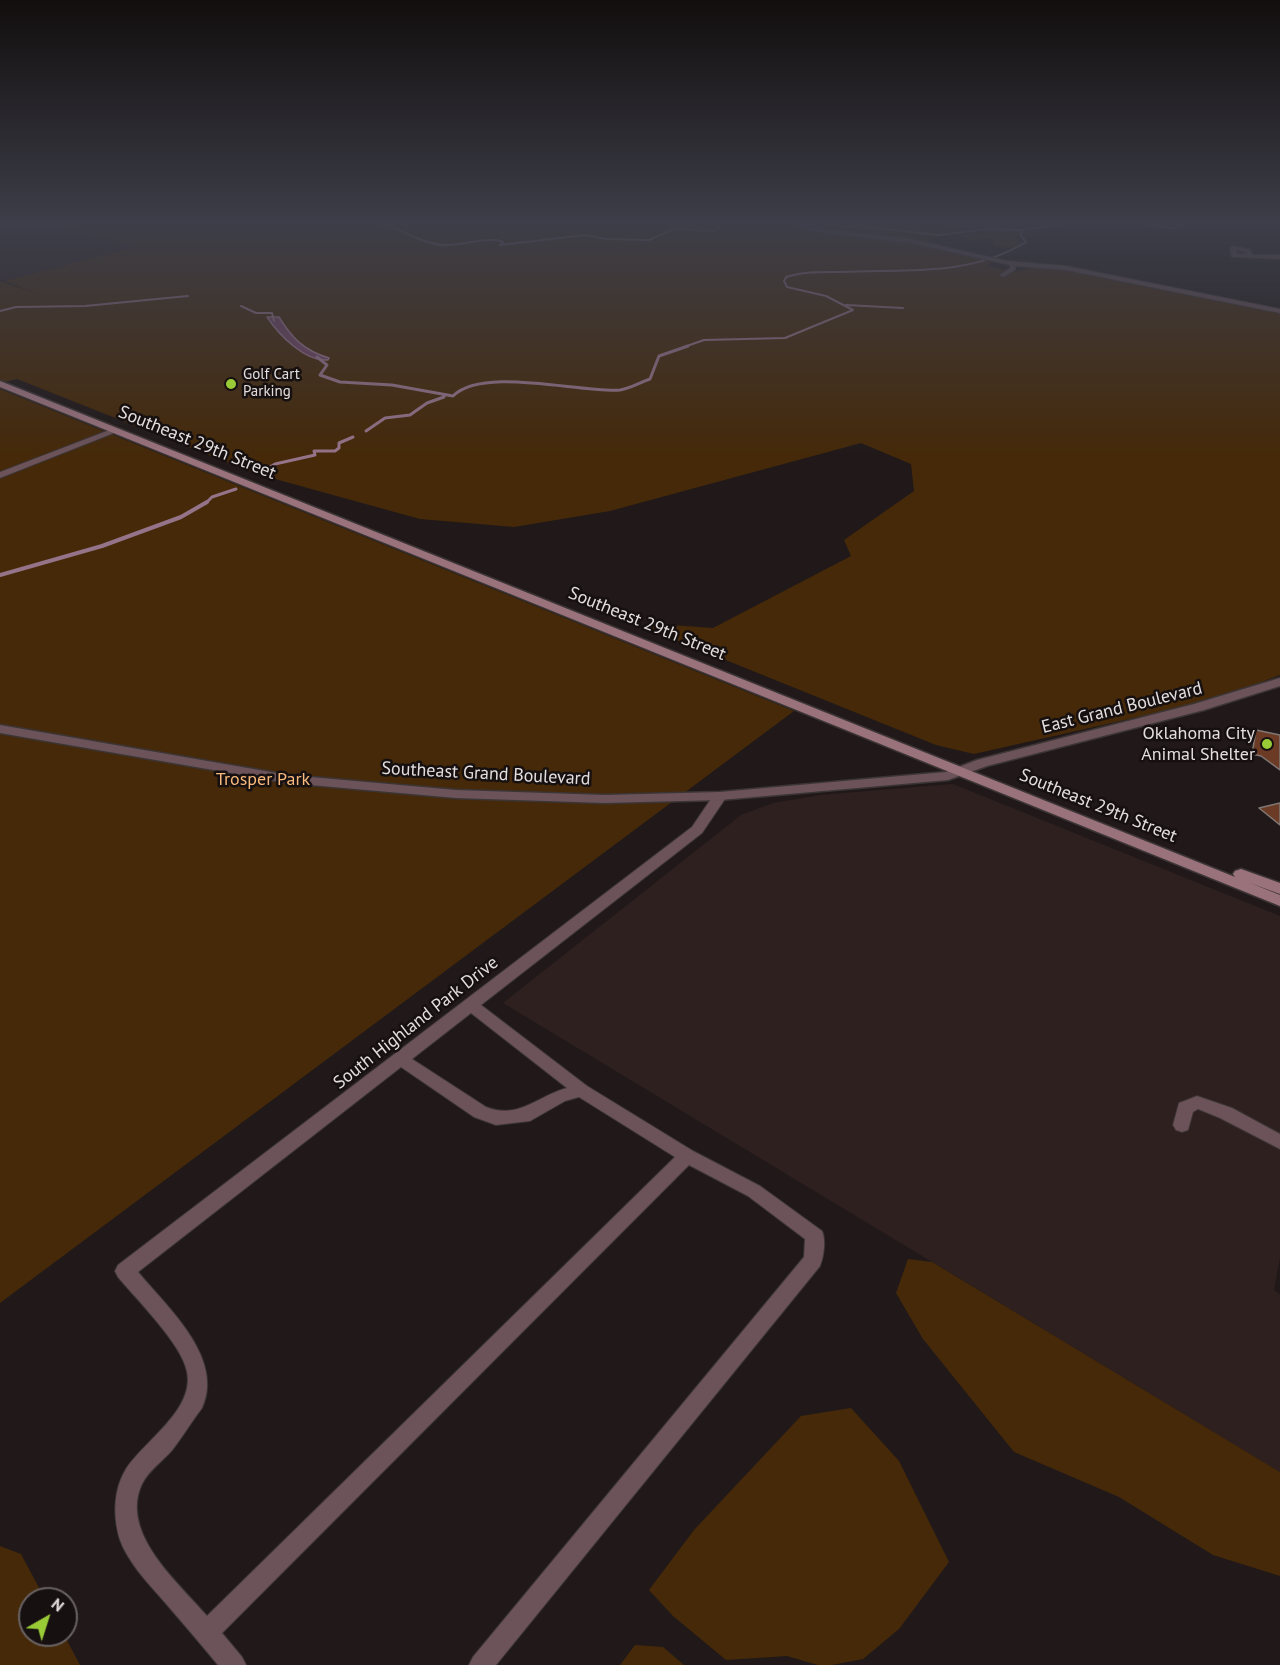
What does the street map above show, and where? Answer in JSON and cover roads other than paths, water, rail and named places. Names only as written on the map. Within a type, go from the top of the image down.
[{"type":"main road","name":"Southeast 29th Street","points":[[0,378],[243,479],[1242,880],[1280,901]]},
{"type":"main road","name":"Southeast 29th Street","points":[[0,384],[120,429]]},
{"type":"main road","name":"Southeast 29th Street","points":[[1242,880],[1280,889]]},
{"type":"street","points":[[1229,301],[1280,311]]},
{"type":"street","points":[[0,475],[120,429]]},
{"type":"street","name":"East Grand Boulevard","points":[[966,769],[1199,708],[1280,682]]},
{"type":"street","name":"Southeast Grand Boulevard","points":[[0,729],[217,768],[364,787],[553,798],[720,796],[948,776],[966,769]]},
{"type":"street","name":"South Highland Park Drive","points":[[206,1633],[148,1566],[131,1538],[125,1504],[134,1476],[165,1442],[195,1401],[198,1373],[184,1342],[125,1271],[697,830],[720,796]]},
{"type":"street","points":[[471,1005],[581,1090],[687,1156],[754,1191],[794,1218],[815,1236],[813,1260],[482,1665]]},
{"type":"street","points":[[400,1059],[480,1112],[496,1118],[524,1116],[560,1096],[581,1090]]},
{"type":"street","points":[[1182,1125],[1185,1108],[1197,1102],[1226,1113],[1280,1142]]},
{"type":"street","points":[[234,1665],[206,1633],[687,1156]]},
{"type":"waterway","points":[[0,311],[16,307],[85,306],[140,301]]},
{"type":"waterway","points":[[684,347],[704,340],[785,338],[853,310],[835,301]]},
{"type":"waterway","points":[[846,305],[903,308]]},
{"type":"waterway","points":[[241,306],[256,313],[272,313],[274,321]]},
{"type":"waterway","points":[[317,357],[327,365],[320,375],[340,382],[392,385],[453,396],[467,387],[508,382],[620,390],[650,379],[659,356],[688,346]]},
{"type":"waterway","points":[[366,431],[385,418],[410,415],[427,403],[444,397]]},
{"type":"waterway","points":[[268,476],[270,467],[275,464],[315,455],[314,451],[335,451],[339,448],[339,443],[353,437]]},
{"type":"waterway","points":[[207,502],[212,497],[236,489]]},
{"type":"waterway","points":[[0,575],[102,546],[181,517],[207,502]]},
{"type":"place","name":"Golf Cart Parking","points":[[231,384]]},
{"type":"place","name":"Oklahoma City Animal Shelter","points":[[1267,744]]},
{"type":"park label","name":"Trosper Park","points":[[263,780]]}]
